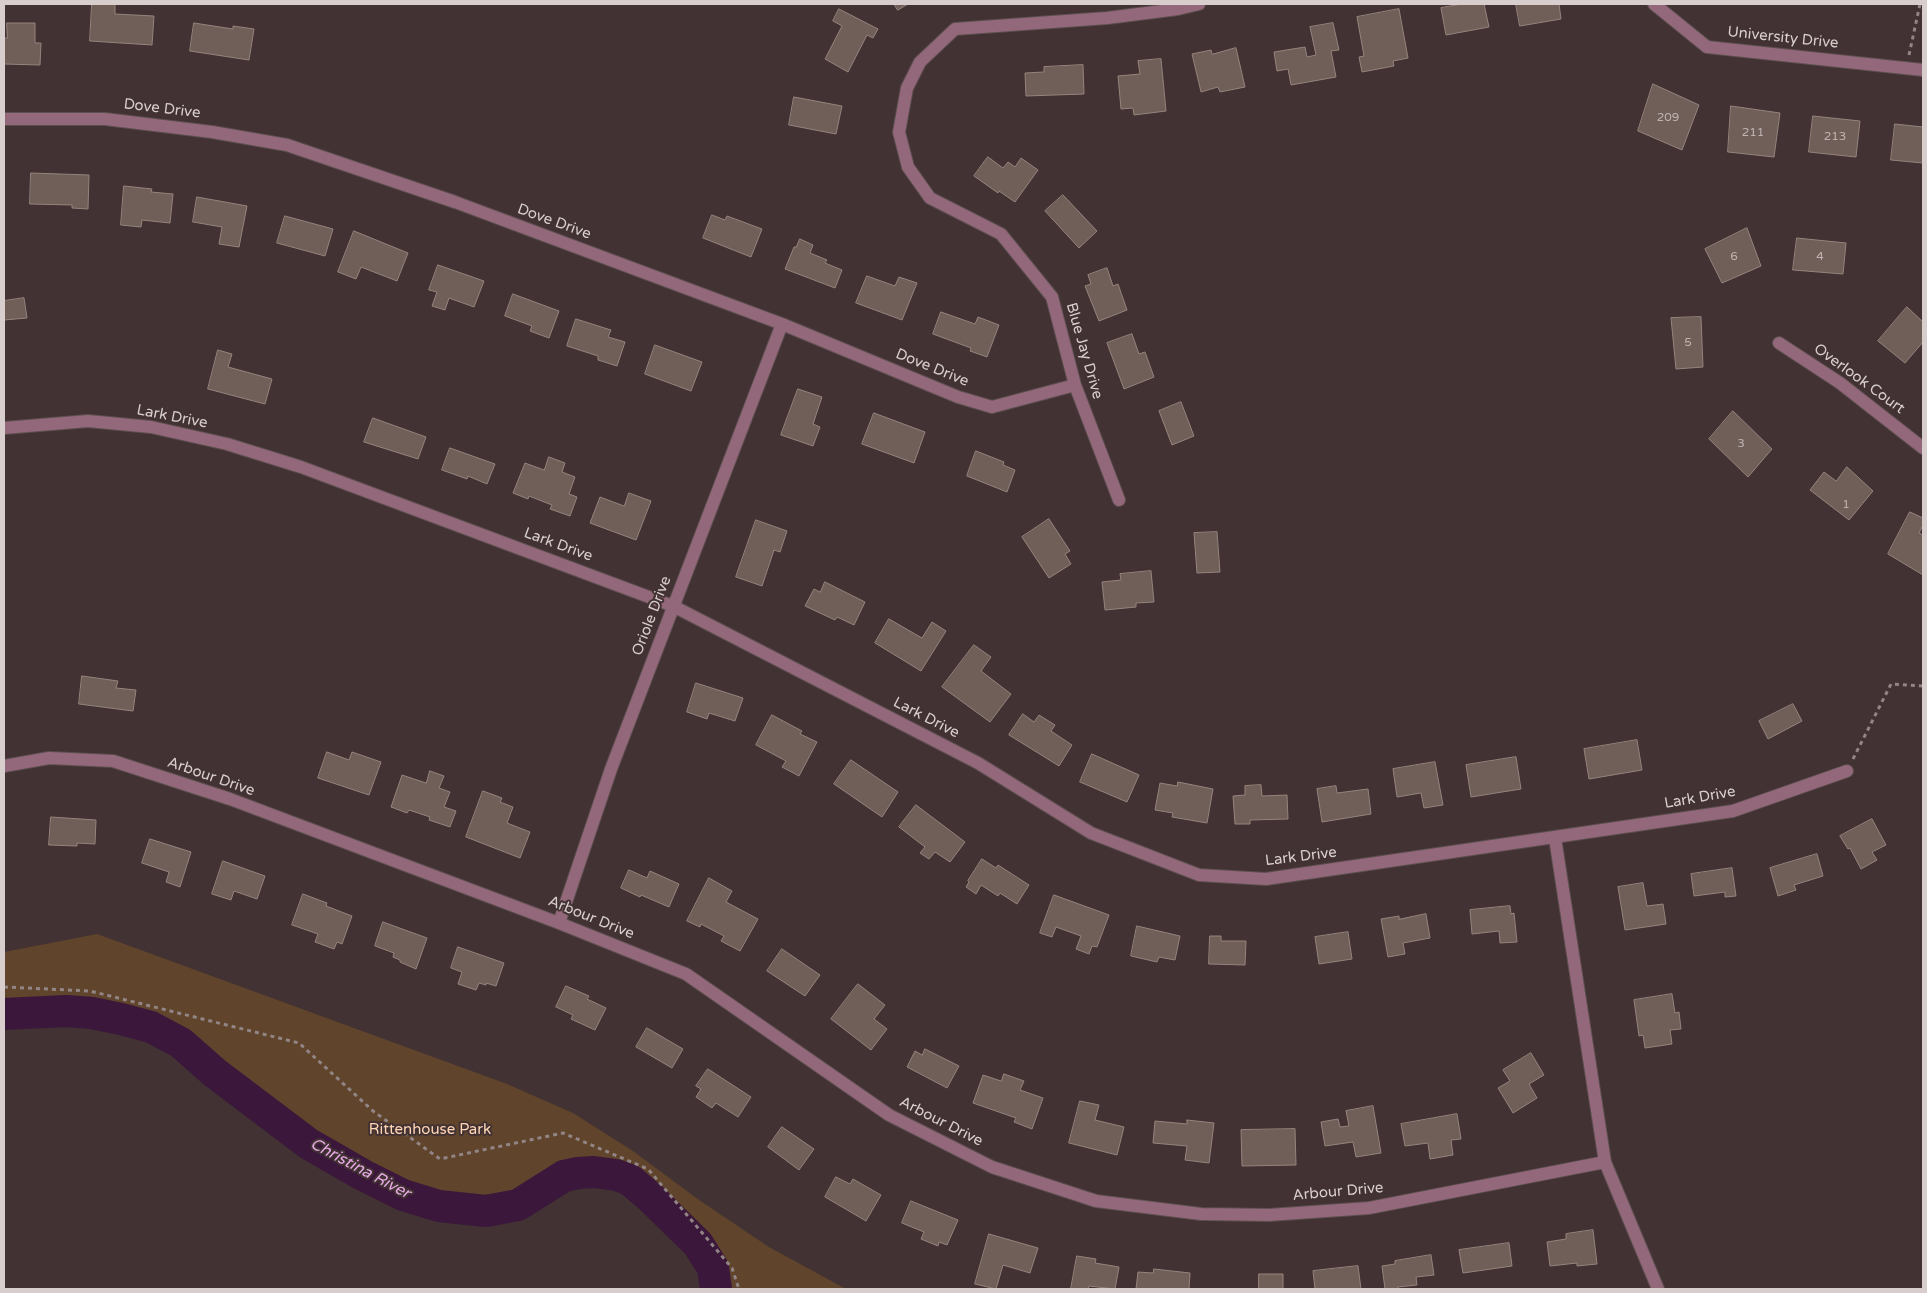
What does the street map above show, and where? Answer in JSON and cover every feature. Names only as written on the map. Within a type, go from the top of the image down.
[{"type":"street","name":"Blue Jay Drive","points":[[1119,500],[1075,385],[1052,297],[1001,234],[930,198],[908,167],[899,132],[907,88],[920,62],[955,29],[1107,18],[1199,4]]},
{"type":"street","name":"University Drive","points":[[1654,4],[1707,47],[1923,70]]},
{"type":"street","name":"Dove Drive","points":[[4,119],[105,119],[212,132],[287,145],[455,202],[782,324],[958,397],[992,407],[1075,385]]},
{"type":"street","name":"Oriole Drive","points":[[559,923],[611,769],[782,324]]},
{"type":"street","name":"Overlook Court","points":[[1780,343],[1840,383],[1921,442]]},
{"type":"street","name":"Lark Drive","points":[[4,428],[88,421],[151,427],[227,444],[301,467],[673,606],[978,763],[1090,833],[1199,875],[1266,879],[1733,811],[1847,770]]},
{"type":"street","name":"Arbour Drive","points":[[4,766],[49,758],[113,761],[230,800],[559,923],[686,974],[889,1115],[992,1167],[1096,1201],[1201,1214],[1268,1215],[1369,1208],[1605,1162]]},
{"type":"street","points":[[1555,838],[1605,1162],[1658,1289]]},
{"type":"path","points":[[1906,68],[1920,4]]},
{"type":"path","points":[[1847,770],[1891,684],[1923,686]]},
{"type":"path","points":[[4,987],[90,991],[299,1043],[372,1111],[440,1159],[563,1133],[648,1169],[732,1268],[739,1289]]},
{"type":"green space","name":"Rittenhouse Park","points":[[97,934],[507,1084],[573,1113],[633,1151],[699,1200],[769,1247],[846,1289],[716,1289],[713,1268],[698,1244],[630,1180],[616,1175],[594,1172],[564,1176],[518,1205],[486,1211],[439,1206],[403,1195],[309,1144],[215,1073],[181,1043],[151,1027],[92,1013],[66,1011],[4,1014],[4,952]]},
{"type":"building","points":[[92,4],[115,4],[115,14],[154,16],[152,45],[90,41]]},
{"type":"building","points":[[894,4],[908,4],[898,10]]},
{"type":"building","points":[[1462,4],[1484,4],[1489,27],[1446,35],[1441,8]]},
{"type":"building","points":[[1516,4],[1559,4],[1561,19],[1520,26]]},
{"type":"building","points":[[839,9],[878,29],[873,38],[867,35],[848,72],[825,59],[842,26],[833,21]]},
{"type":"building","points":[[1399,9],[1408,58],[1393,61],[1394,66],[1362,72],[1359,57],[1364,56],[1357,17]]},
{"type":"building","points":[[7,23],[35,23],[35,43],[41,43],[40,65],[4,64],[4,38],[7,38]]},
{"type":"building","points":[[194,23],[233,29],[233,26],[254,29],[249,60],[190,51]]},
{"type":"building","points":[[1333,23],[1339,50],[1331,51],[1336,77],[1291,85],[1288,69],[1277,71],[1274,52],[1305,47],[1307,57],[1316,55],[1310,27]]},
{"type":"building","points":[[1236,48],[1245,87],[1220,92],[1218,87],[1201,92],[1192,54],[1211,50],[1212,54]]},
{"type":"building","points":[[1161,59],[1166,111],[1134,115],[1133,108],[1121,109],[1118,76],[1140,74],[1138,61]]},
{"type":"building","points":[[1083,65],[1084,94],[1026,96],[1025,73],[1044,72],[1044,67]]},
{"type":"building","points":[[1653,84],[1699,105],[1682,150],[1638,131]]},
{"type":"building","points":[[794,97],[842,106],[836,134],[789,125]]},
{"type":"building","points":[[1731,106],[1780,113],[1774,157],[1728,152]]},
{"type":"building","points":[[1813,116],[1860,121],[1856,157],[1809,152]]},
{"type":"building","points":[[1895,124],[1923,127],[1923,163],[1891,160]]},
{"type":"building","points":[[988,157],[1003,168],[1008,162],[1015,167],[1021,158],[1038,170],[1015,202],[999,191],[998,193],[974,176]]},
{"type":"building","points":[[31,173],[89,175],[88,209],[72,208],[72,205],[30,204]]},
{"type":"building","points":[[124,186],[152,189],[151,192],[173,194],[170,223],[142,220],[141,227],[121,225]]},
{"type":"building","points":[[1063,195],[1097,231],[1079,248],[1045,211]]},
{"type":"building","points":[[197,197],[247,206],[239,247],[219,244],[222,227],[193,222]]},
{"type":"building","points":[[712,215],[725,220],[727,216],[762,229],[751,257],[703,238]]},
{"type":"building","points":[[285,216],[333,229],[325,256],[277,243]]},
{"type":"building","points":[[1747,228],[1761,266],[1722,283],[1705,249]]},
{"type":"building","points":[[354,231],[408,253],[397,281],[361,267],[356,279],[338,272]]},
{"type":"building","points":[[1797,238],[1846,243],[1843,274],[1793,270]]},
{"type":"building","points":[[800,239],[813,245],[810,253],[827,260],[825,263],[842,270],[835,288],[785,269],[794,247],[796,247]]},
{"type":"building","points":[[438,265],[484,281],[474,307],[449,298],[445,310],[432,306],[437,292],[429,290]]},
{"type":"building","points":[[1107,268],[1113,286],[1118,284],[1127,310],[1099,321],[1085,286],[1091,284],[1088,275]]},
{"type":"building","points":[[867,276],[895,286],[899,277],[917,283],[902,320],[856,303]]},
{"type":"building","points":[[513,294],[559,311],[549,338],[530,331],[532,326],[505,316]]},
{"type":"building","points":[[24,298],[27,318],[4,320],[4,301]]},
{"type":"building","points":[[1907,307],[1923,322],[1923,342],[1905,363],[1878,341]]},
{"type":"building","points":[[941,312],[975,324],[978,317],[999,325],[987,357],[970,351],[971,348],[933,334]]},
{"type":"building","points":[[1701,317],[1703,367],[1676,369],[1671,318]]},
{"type":"building","points":[[576,319],[611,330],[608,337],[625,342],[617,366],[598,360],[598,356],[567,346]]},
{"type":"building","points":[[1132,334],[1139,354],[1145,352],[1154,377],[1124,389],[1107,343]]},
{"type":"building","points":[[655,345],[702,362],[691,391],[645,374]]},
{"type":"building","points":[[218,350],[232,354],[228,367],[272,379],[265,404],[208,389]]},
{"type":"building","points":[[798,389],[822,397],[813,424],[820,427],[813,446],[781,435]]},
{"type":"building","points":[[1181,402],[1194,436],[1172,445],[1159,411]]},
{"type":"building","points":[[1733,411],[1772,449],[1748,477],[1709,439]]},
{"type":"building","points":[[874,413],[925,432],[914,463],[862,444]]},
{"type":"building","points":[[373,418],[426,437],[418,459],[364,442]]},
{"type":"building","points":[[450,448],[495,464],[487,484],[468,476],[467,479],[442,470]]},
{"type":"building","points":[[976,451],[1004,462],[1003,465],[1015,470],[1007,492],[967,476]]},
{"type":"building","points":[[549,457],[565,463],[562,472],[575,477],[569,494],[577,497],[570,516],[550,509],[552,505],[529,496],[528,499],[513,493],[525,463],[544,470]]},
{"type":"building","points":[[1847,467],[1873,491],[1849,520],[1810,490],[1824,472],[1836,481]]},
{"type":"building","points":[[629,493],[651,501],[636,540],[590,523],[600,497],[624,506]]},
{"type":"building","points":[[1910,512],[1923,518],[1923,525],[1919,533],[1923,535],[1923,575],[1888,554]]},
{"type":"building","points":[[1049,519],[1070,551],[1065,554],[1071,564],[1049,578],[1022,537]]},
{"type":"building","points":[[756,520],[787,531],[780,552],[774,550],[762,586],[736,577]]},
{"type":"building","points":[[1217,532],[1220,572],[1197,573],[1194,533]]},
{"type":"building","points":[[1151,571],[1154,602],[1136,603],[1136,607],[1105,610],[1102,582],[1121,580],[1120,574]]},
{"type":"building","points":[[825,582],[865,602],[854,625],[837,617],[835,620],[805,606],[814,589],[820,592]]},
{"type":"building","points":[[889,619],[922,638],[932,622],[946,631],[921,671],[875,643]]},
{"type":"building","points":[[974,645],[991,657],[981,671],[1011,694],[990,722],[942,687]]},
{"type":"building","points":[[82,676],[118,681],[116,688],[136,690],[133,711],[79,704]]},
{"type":"building","points":[[696,683],[743,698],[735,721],[709,713],[707,719],[687,712]]},
{"type":"building","points":[[1793,704],[1802,721],[1768,739],[1759,721]]},
{"type":"building","points":[[1023,714],[1034,722],[1039,715],[1055,725],[1051,731],[1072,745],[1059,766],[1009,735]]},
{"type":"building","points":[[772,715],[802,731],[800,734],[817,742],[799,776],[782,767],[786,761],[756,745]]},
{"type":"building","points":[[1637,740],[1642,770],[1589,779],[1584,749]]},
{"type":"building","points":[[327,752],[349,760],[352,752],[381,762],[369,795],[318,778]]},
{"type":"building","points":[[1092,754],[1139,775],[1127,802],[1080,782]]},
{"type":"building","points":[[1516,757],[1521,789],[1471,797],[1466,765]]},
{"type":"building","points":[[851,760],[898,792],[882,817],[834,784]]},
{"type":"building","points":[[1435,762],[1443,805],[1424,808],[1421,793],[1397,797],[1393,769]]},
{"type":"building","points":[[430,771],[444,776],[439,788],[450,792],[444,807],[456,811],[450,827],[429,820],[430,817],[409,810],[407,813],[391,807],[402,775],[426,783]]},
{"type":"building","points":[[1178,782],[1213,789],[1207,823],[1172,817],[1173,813],[1155,810],[1160,783],[1177,786]]},
{"type":"building","points":[[1261,785],[1262,796],[1287,795],[1288,819],[1250,820],[1250,824],[1235,824],[1233,796],[1245,795],[1245,786]]},
{"type":"building","points":[[1336,786],[1337,793],[1368,789],[1371,814],[1322,822],[1317,789]]},
{"type":"building","points":[[483,791],[502,798],[500,802],[513,807],[507,823],[530,832],[520,858],[466,837]]},
{"type":"building","points":[[916,805],[965,842],[950,862],[935,852],[929,859],[920,853],[925,847],[899,827]]},
{"type":"building","points":[[51,817],[96,820],[95,844],[77,843],[77,846],[49,845]]},
{"type":"building","points":[[1872,819],[1886,845],[1872,852],[1877,860],[1861,869],[1850,848],[1848,849],[1840,836]]},
{"type":"building","points":[[150,839],[191,852],[180,887],[166,882],[169,872],[142,863]]},
{"type":"building","points":[[1817,854],[1823,876],[1794,885],[1796,890],[1778,896],[1770,868]]},
{"type":"building","points":[[982,859],[996,868],[998,865],[1029,885],[1017,904],[1000,893],[998,896],[981,885],[976,894],[966,887]]},
{"type":"building","points":[[223,861],[265,876],[257,899],[234,891],[231,900],[212,894]]},
{"type":"building","points":[[1732,868],[1736,896],[1725,897],[1725,892],[1694,896],[1691,874]]},
{"type":"building","points":[[629,870],[647,878],[650,871],[679,884],[669,907],[621,888]]},
{"type":"building","points":[[709,878],[732,891],[726,902],[758,919],[740,951],[721,941],[724,936],[701,924],[700,927],[687,921]]},
{"type":"building","points":[[1643,883],[1647,906],[1663,904],[1666,924],[1625,930],[1618,887]]},
{"type":"building","points":[[303,894],[327,903],[326,906],[352,916],[342,944],[337,942],[334,949],[315,942],[318,934],[292,925]]},
{"type":"building","points":[[1054,895],[1109,915],[1097,947],[1092,946],[1089,954],[1076,949],[1081,936],[1056,927],[1052,937],[1040,933]]},
{"type":"building","points":[[1510,906],[1511,914],[1514,913],[1517,942],[1500,943],[1499,931],[1472,934],[1470,910]]},
{"type":"building","points":[[1426,914],[1430,938],[1403,943],[1405,954],[1388,957],[1381,919],[1399,916],[1399,919]]},
{"type":"building","points":[[383,922],[427,938],[416,969],[393,957],[394,953],[375,946]]},
{"type":"building","points":[[1137,926],[1180,936],[1175,960],[1159,957],[1157,962],[1131,956]]},
{"type":"building","points":[[1348,932],[1352,959],[1319,964],[1315,937]]},
{"type":"building","points":[[1210,936],[1221,936],[1221,941],[1246,941],[1245,965],[1209,964]]},
{"type":"building","points":[[458,947],[504,963],[496,986],[479,983],[476,990],[458,984],[462,972],[451,968]]},
{"type":"building","points":[[782,949],[820,975],[805,996],[767,971]]},
{"type":"building","points":[[858,984],[885,1005],[874,1019],[887,1029],[871,1050],[831,1019]]},
{"type":"building","points":[[566,986],[589,996],[587,999],[606,1008],[595,1030],[571,1019],[573,1015],[556,1007]]},
{"type":"building","points":[[1672,994],[1675,1013],[1679,1012],[1681,1029],[1670,1030],[1672,1044],[1645,1048],[1643,1035],[1639,1036],[1634,1000]]},
{"type":"building","points":[[647,1028],[683,1049],[672,1068],[636,1047]]},
{"type":"building","points":[[925,1049],[959,1066],[947,1088],[907,1067],[915,1051],[922,1055]]},
{"type":"building","points":[[1531,1053],[1544,1075],[1529,1084],[1537,1098],[1513,1113],[1498,1088],[1510,1081],[1503,1070]]},
{"type":"building","points":[[708,1069],[751,1097],[738,1117],[716,1103],[712,1108],[696,1097],[701,1089],[696,1086]]},
{"type":"building","points":[[1004,1074],[1024,1081],[1020,1090],[1043,1098],[1032,1129],[1014,1122],[1016,1118],[973,1103],[983,1075],[1001,1081]]},
{"type":"building","points":[[1080,1101],[1099,1105],[1095,1120],[1124,1127],[1117,1155],[1069,1143]]},
{"type":"building","points":[[1373,1106],[1381,1153],[1356,1157],[1353,1142],[1325,1146],[1321,1122],[1338,1119],[1340,1127],[1349,1126],[1346,1111]]},
{"type":"building","points":[[1457,1114],[1461,1139],[1451,1140],[1453,1155],[1430,1159],[1428,1143],[1405,1146],[1401,1124]]},
{"type":"building","points":[[1187,1120],[1214,1123],[1209,1163],[1185,1160],[1187,1146],[1153,1143],[1155,1121],[1187,1124]]},
{"type":"building","points":[[782,1127],[814,1149],[799,1170],[768,1147]]},
{"type":"building","points":[[1295,1129],[1296,1165],[1242,1166],[1241,1130]]},
{"type":"building","points":[[836,1177],[850,1184],[853,1179],[881,1195],[866,1221],[825,1197]]},
{"type":"building","points":[[911,1201],[958,1220],[947,1245],[939,1242],[938,1246],[921,1239],[924,1232],[902,1223]]},
{"type":"building","points":[[1593,1230],[1597,1264],[1577,1266],[1577,1263],[1550,1266],[1547,1242],[1566,1239],[1566,1234]]},
{"type":"building","points":[[989,1234],[1038,1248],[1030,1273],[1003,1265],[996,1289],[975,1284]]},
{"type":"building","points":[[1509,1243],[1512,1266],[1463,1273],[1459,1250]]},
{"type":"building","points":[[1431,1255],[1434,1275],[1416,1277],[1417,1285],[1398,1287],[1398,1289],[1385,1289],[1382,1266],[1395,1264],[1395,1261]]},
{"type":"building","points":[[1077,1256],[1096,1259],[1095,1263],[1119,1267],[1115,1289],[1089,1286],[1088,1289],[1071,1289]]},
{"type":"building","points":[[1358,1266],[1361,1289],[1315,1289],[1313,1271]]},
{"type":"building","points":[[1154,1269],[1190,1273],[1189,1289],[1136,1289],[1138,1272],[1153,1273]]},
{"type":"building","points":[[1259,1274],[1283,1274],[1283,1289],[1259,1289]]},
{"type":"waterway","name":"Christina River","points":[[4,1014],[66,1011],[92,1013],[151,1027],[181,1043],[215,1073],[309,1144],[403,1195],[439,1206],[486,1211],[518,1205],[564,1176],[578,1173],[594,1172],[616,1175],[630,1180],[698,1244],[713,1268],[716,1289]]}]
